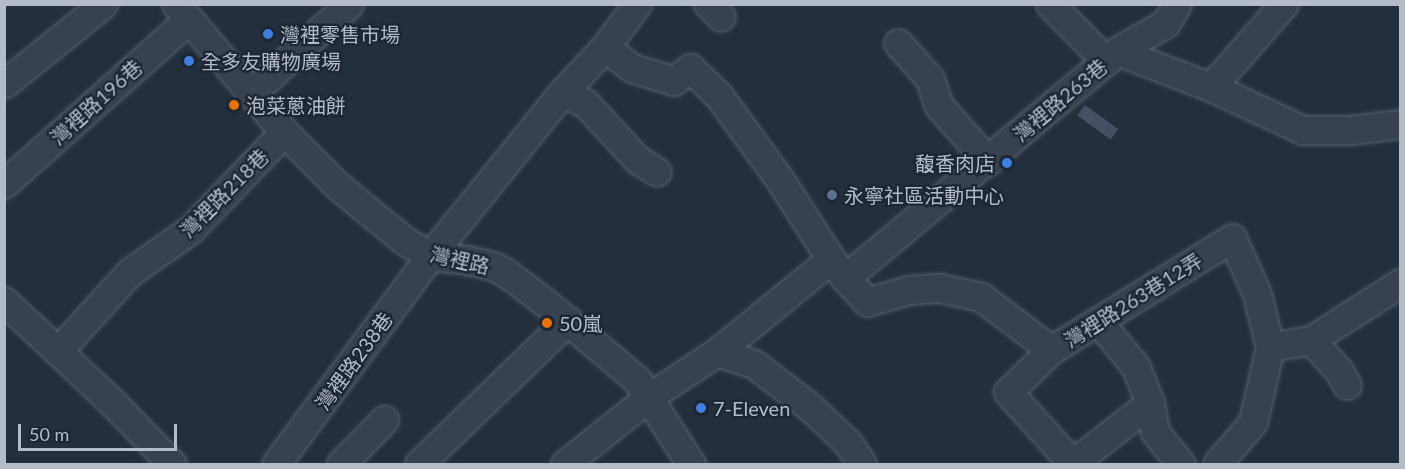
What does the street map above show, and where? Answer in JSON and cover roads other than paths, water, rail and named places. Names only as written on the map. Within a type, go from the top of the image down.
[{"type":"street","points":[[4,84],[103,4]]},
{"type":"street","points":[[251,93],[349,4]]},
{"type":"street","name":"灣裡路238巷","points":[[276,465],[430,256],[562,93],[605,47],[637,4]]},
{"type":"street","points":[[1050,4],[1112,56],[1166,23],[1177,4]]},
{"type":"street","points":[[1211,87],[1284,4]]},
{"type":"street","name":"灣裡路","points":[[182,12],[284,132],[361,206],[405,241],[430,256],[468,260],[507,273],[568,320],[637,380],[691,465]]},
{"type":"street","name":"灣裡路196巷","points":[[4,184],[182,12]]},
{"type":"street","points":[[898,43],[930,79],[939,106],[988,160]]},
{"type":"street","points":[[605,47],[632,68],[674,81],[690,68],[719,96],[780,180],[838,269]]},
{"type":"street","name":"灣裡路263巷","points":[[565,465],[649,397],[838,269],[988,160],[1112,56],[1211,87],[1304,130],[1350,130],[1401,124]]},
{"type":"street","points":[[562,93],[585,103],[638,160],[657,172]]},
{"type":"street","name":"灣裡路218巷","points":[[58,351],[130,272],[190,230],[284,132]]},
{"type":"street","name":"灣裡路263巷12弄","points":[[838,269],[867,302],[908,290],[940,288],[981,297],[1051,350],[1232,238],[1257,294],[1270,347]]},
{"type":"street","points":[[1216,465],[1253,422],[1270,347],[1311,340],[1401,283]]},
{"type":"street","points":[[4,301],[58,351],[172,465]]},
{"type":"street","points":[[419,465],[568,320]]},
{"type":"street","points":[[1099,322],[1136,367],[1150,403],[1155,432],[1181,465]]},
{"type":"street","points":[[1311,340],[1339,371],[1347,385]]},
{"type":"street","points":[[1051,350],[1008,392],[1073,464],[1150,403]]},
{"type":"street","points":[[717,352],[754,364],[848,443],[862,465]]},
{"type":"street","points":[[341,465],[384,420]]},
{"type":"place","name":"灣裡零售市場","points":[[268,34]]},
{"type":"place","name":"全多友購物廣場","points":[[189,61]]},
{"type":"place","name":"泡菜蔥油餅","points":[[234,105]]},
{"type":"place","name":"馥香肉店","points":[[1007,163]]},
{"type":"place","name":"永寧社區活動中心","points":[[832,195]]},
{"type":"place","name":"50嵐","points":[[547,323]]},
{"type":"place","name":"7-Eleven","points":[[701,408]]}]
